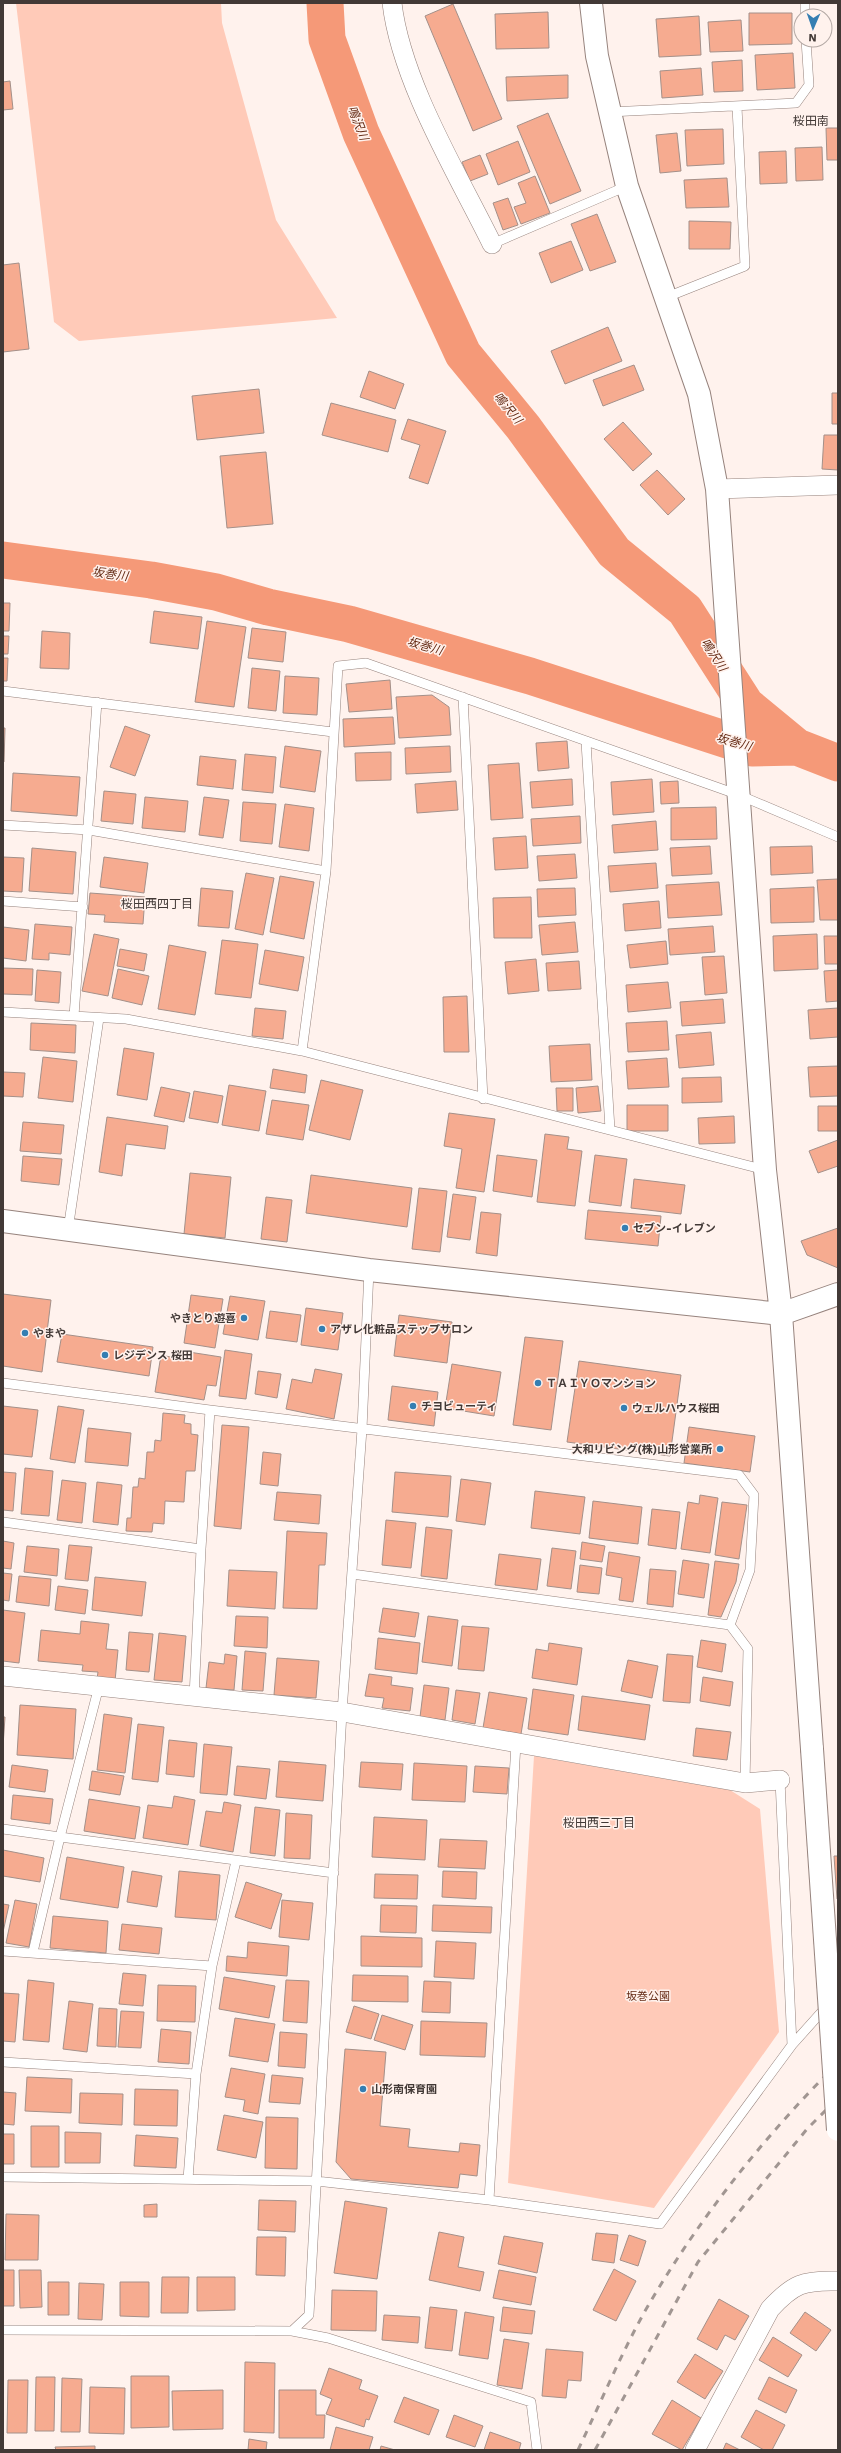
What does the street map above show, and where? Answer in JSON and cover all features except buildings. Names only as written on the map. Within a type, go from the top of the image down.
[{"type":"street","points":[[392,3],[394,18],[416,89],[492,244]]},
{"type":"street","points":[[591,3],[597,56],[626,186],[667,298],[699,394],[717,489],[724,570],[765,1170],[781,1314],[838,2130]]},
{"type":"street","points":[[717,489],[838,485]]},
{"type":"street","points":[[3,1221],[369,1270],[781,1314],[838,1294]]},
{"type":"street","points":[[3,1676],[342,1712],[516,1744],[745,1783],[780,1780]]},
{"type":"street","points":[[694,2450],[770,2309],[788,2290],[815,2281],[838,2281]]},
{"type":"lane","points":[[609,112],[796,103],[808,85],[806,48]]},
{"type":"lane","points":[[667,298],[745,266],[737,107]]},
{"type":"lane","points":[[492,244],[626,186]]},
{"type":"lane","points":[[302,1051],[326,871],[338,666],[366,663],[739,795],[838,837]]},
{"type":"lane","points":[[3,691],[333,732]]},
{"type":"lane","points":[[463,697],[483,1099]]},
{"type":"lane","points":[[74,1016],[89,830],[97,702]]},
{"type":"lane","points":[[586,742],[610,1129]]},
{"type":"lane","points":[[3,825],[89,830],[326,871]]},
{"type":"lane","points":[[3,901],[83,907]]},
{"type":"lane","points":[[3,1012],[126,1019],[302,1051],[483,1099],[610,1129],[765,1170]]},
{"type":"lane","points":[[68,1230],[99,1018]]},
{"type":"lane","points":[[292,2331],[309,2315],[342,1712],[362,1429],[369,1270]]},
{"type":"lane","points":[[3,1383],[739,1475],[754,1495],[750,1570],[730,1625]]},
{"type":"lane","points":[[194,1697],[201,1549],[210,1410]]},
{"type":"lane","points":[[3,1522],[201,1549]]},
{"type":"lane","points":[[352,1574],[730,1625],[748,1649],[745,1783]]},
{"type":"lane","points":[[33,1952],[60,1837],[99,1686]]},
{"type":"lane","points":[[489,2200],[516,1744]]},
{"type":"lane","points":[[780,1780],[792,2045]]},
{"type":"lane","points":[[3,1830],[334,1873]]},
{"type":"lane","points":[[188,2179],[196,2074],[212,1966],[236,1861]]},
{"type":"lane","points":[[3,1951],[212,1966]]},
{"type":"lane","points":[[3,2177],[316,2181],[489,2200],[660,2224],[792,2045],[838,1994]]},
{"type":"lane","points":[[3,2062],[196,2074]]},
{"type":"lane","points":[[3,2330],[292,2331],[328,2338],[531,2402],[537,2450]]},
{"type":"green space","points":[[16,3],[221,3],[222,23],[276,220],[337,318],[79,341],[54,322]]},
{"type":"green space","name":"坂巻公園","points":[[534,1756],[730,1790],[760,1809],[779,2032],[654,2208],[508,2183]]},
{"type":"waterway","name":"鳴沢川","points":[[325,3],[327,39],[361,133],[463,354],[523,427],[614,552],[685,610],[746,705],[797,747]]},
{"type":"waterway","name":"坂巻川","points":[[3,560],[151,580],[216,592],[268,607],[349,624],[530,676],[752,748],[797,747],[838,763]]},
{"type":"railway","points":[[578,2450],[636,2328],[665,2277],[709,2212],[758,2150],[838,2063]]},
{"type":"railway","points":[[595,2450],[698,2262],[807,2129],[838,2098]]},
{"type":"place","name":"セブン-イレブン","points":[[625,1228]]},
{"type":"place","name":"やきとり遊喜","points":[[244,1318]]},
{"type":"place","name":"アザレ化粧品ステップサロン","points":[[322,1329]]},
{"type":"place","name":"やまや","points":[[25,1333]]},
{"type":"place","name":"レジデンス 桜田","points":[[105,1355]]},
{"type":"place","name":"ＴＡＩＹＯマンション","points":[[538,1383]]},
{"type":"place","name":"チヨビューティ","points":[[413,1406]]},
{"type":"place","name":"ウェルハウス桜田","points":[[624,1408]]},
{"type":"place","name":"大和リビング(株)山形営業所","points":[[720,1449]]},
{"type":"place","name":"山形南保育園","points":[[363,2089]]},
{"type":"district","name":"桜田南","points":[[811,121]]},
{"type":"district","name":"桜田西四丁目","points":[[157,904]]},
{"type":"district","name":"桜田西三丁目","points":[[599,1823]]}]
